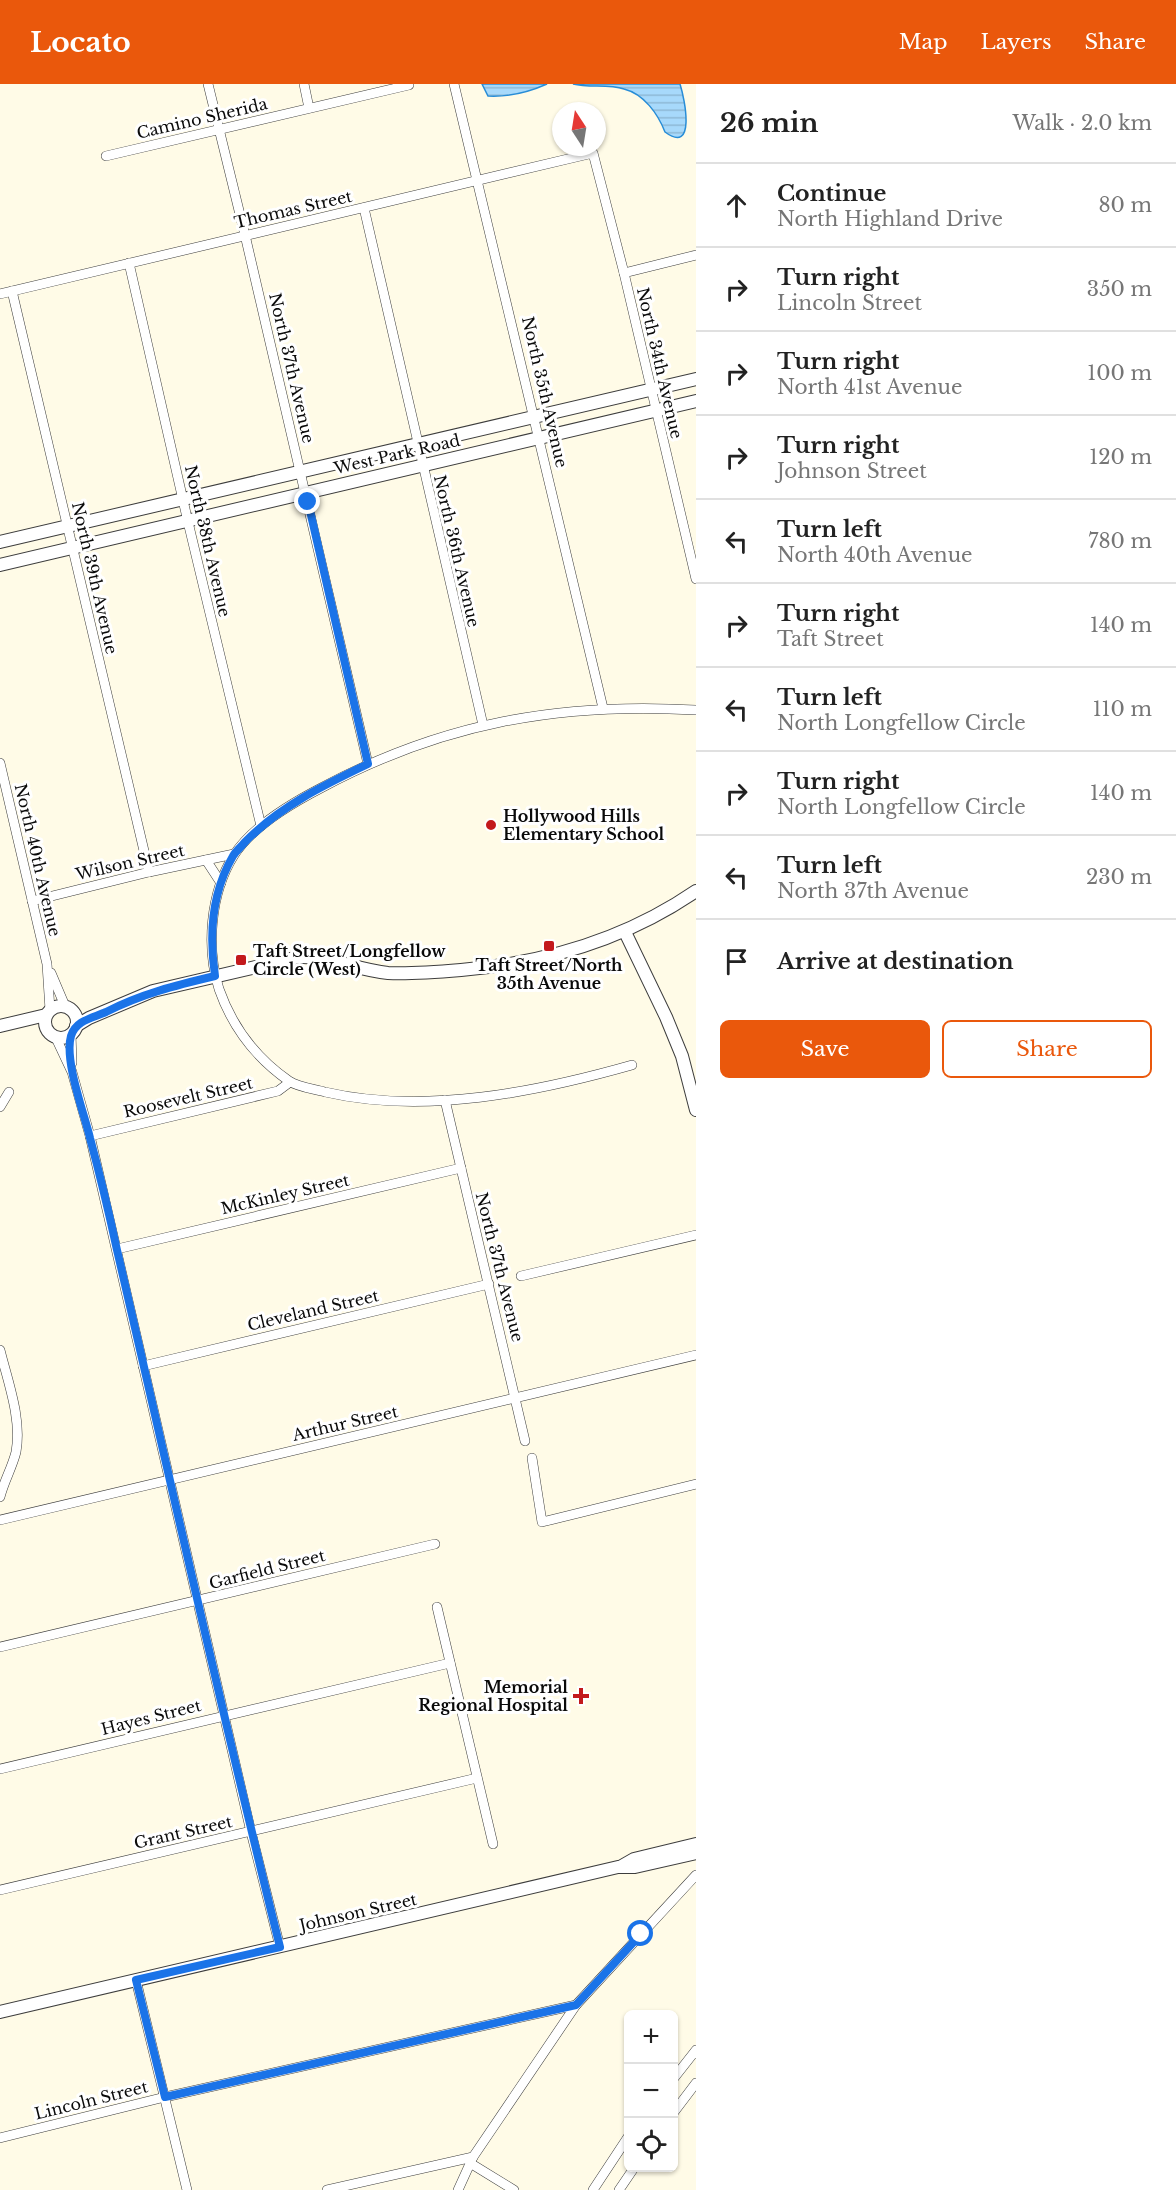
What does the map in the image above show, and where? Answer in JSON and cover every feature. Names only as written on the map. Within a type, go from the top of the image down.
[{"type":"street","name":"North 37th Avenue","points":[[208,84],[368,764]]},
{"type":"street","points":[[304,84],[309,108]]},
{"type":"street","name":"North 35th Avenue","points":[[454,84],[603,708]]},
{"type":"street","name":"Camino Sherida","points":[[106,156],[409,85]]},
{"type":"street","name":"Thomas Street","points":[[0,294],[581,156]]},
{"type":"street","name":"North 34th Avenue","points":[[594,156],[624,273],[696,579]]},
{"type":"street","name":"North 36th Avenue","points":[[364,208],[483,725]]},
{"type":"street","points":[[624,273],[696,255]]},
{"type":"street","name":"North 38th Avenue","points":[[129,263],[261,826]]},
{"type":"street","name":"North 39th Avenue","points":[[12,291],[149,872]]},
{"type":"street","name":"West Park Road","points":[[0,542],[696,379]]},
{"type":"street","name":"West Park Road","points":[[0,565],[696,401]]},
{"type":"street","points":[[684,528],[696,525]]},
{"type":"street","points":[[632,1065],[588,1078],[529,1090],[445,1100],[386,1100],[342,1096],[290,1082],[250,1046],[233,1022],[215,976],[212,933],[221,883],[234,854],[261,826],[278,813],[368,764],[429,741],[483,725],[543,714],[603,708],[696,710]]},
{"type":"street","name":"North 40th Avenue","points":[[0,763],[4,796],[47,964],[48,1012]]},
{"type":"street","name":"Wilson Street","points":[[32,901],[234,854]]},
{"type":"street","points":[[206,860],[221,883]]},
{"type":"street","points":[[1,1026],[32,1027],[64,1038],[90,1018],[153,991],[282,960],[313,956],[369,971],[389,973],[410,974],[488,968],[559,954],[625,932],[676,905],[696,891]]},
{"type":"street","points":[[625,932],[679,1048],[696,1110]]},
{"type":"street","name":"North 40th Avenue","points":[[47,964],[69,1008]]},
{"type":"street","points":[[1,1026],[48,1012],[56,1006],[88,1011],[123,1003]]},
{"type":"street","points":[[69,1008],[77,1018],[74,1030],[72,1072]]},
{"type":"street","points":[[48,1012],[44,1022],[72,1072],[90,1136],[251,1832],[280,1947]]},
{"type":"street","name":"Roosevelt Street","points":[[90,1136],[278,1091],[290,1082]]},
{"type":"street","points":[[0,1107],[9,1092]]},
{"type":"street","name":"North 37th Avenue","points":[[445,1100],[525,1441]]},
{"type":"street","name":"McKinley Street","points":[[117,1250],[461,1168]]},
{"type":"street","points":[[521,1276],[696,1235]]},
{"type":"street","name":"Cleveland Street","points":[[143,1366],[489,1284]]},
{"type":"street","points":[[0,1350],[16,1416],[16,1448],[11,1470],[0,1497]]},
{"type":"street","name":"Arthur Street","points":[[0,1520],[696,1355]]},
{"type":"street","points":[[0,1393],[10,1390]]},
{"type":"street","points":[[532,1458],[542,1522],[696,1484]]},
{"type":"street","name":"Garfield Street","points":[[0,1647],[435,1544]]},
{"type":"street","points":[[437,1607],[493,1844]]},
{"type":"street","name":"Hayes Street","points":[[0,1769],[450,1663]]},
{"type":"street","name":"Grant Street","points":[[0,1890],[477,1778]]},
{"type":"street","name":"Johnson Street","points":[[0,2012],[618,1867],[634,1859],[696,1844]]},
{"type":"street","name":"Johnson Street","points":[[618,1867],[635,1868],[696,1853]]},
{"type":"street","points":[[458,2190],[471,2160],[576,2005],[696,1875]]},
{"type":"street","points":[[136,1980],[187,2190]]},
{"type":"street","name":"Lincoln Street","points":[[0,2138],[165,2097],[576,2005]]},
{"type":"street","points":[[678,2073],[696,2050]]},
{"type":"street","points":[[678,2107],[696,2083]]},
{"type":"street","points":[[593,2190],[624,2143]]},
{"type":"street","points":[[327,2190],[471,2160],[513,2190]]},
{"type":"street","points":[[619,2190],[631,2172]]},
{"type":"water","points":[[482,84],[547,84],[518,93],[488,96]]},
{"type":"water","points":[[573,84],[680,84],[686,112],[685,131],[681,136],[675,137],[665,132],[658,118],[644,100],[624,89]]},
{"type":"place","name":"Hollywood Hills Elementary School","points":[[491,825]]},
{"type":"place","name":"Taft Street/North 35th Avenue","points":[[549,946]]},
{"type":"place","name":"Taft Street/Longfellow Circle (West)","points":[[241,960]]},
{"type":"place","name":"Memorial Regional Hospital","points":[[581,1696]]},
{"type":"route","points":[[308,502],[368,764],[278,813],[259,828],[234,854],[221,883],[215,909],[212,958],[215,976],[153,991],[83,1021],[76,1026],[71,1041],[72,1072],[90,1136],[251,1832],[280,1947],[136,1980],[165,2097],[576,2005],[641,1934]]}]
